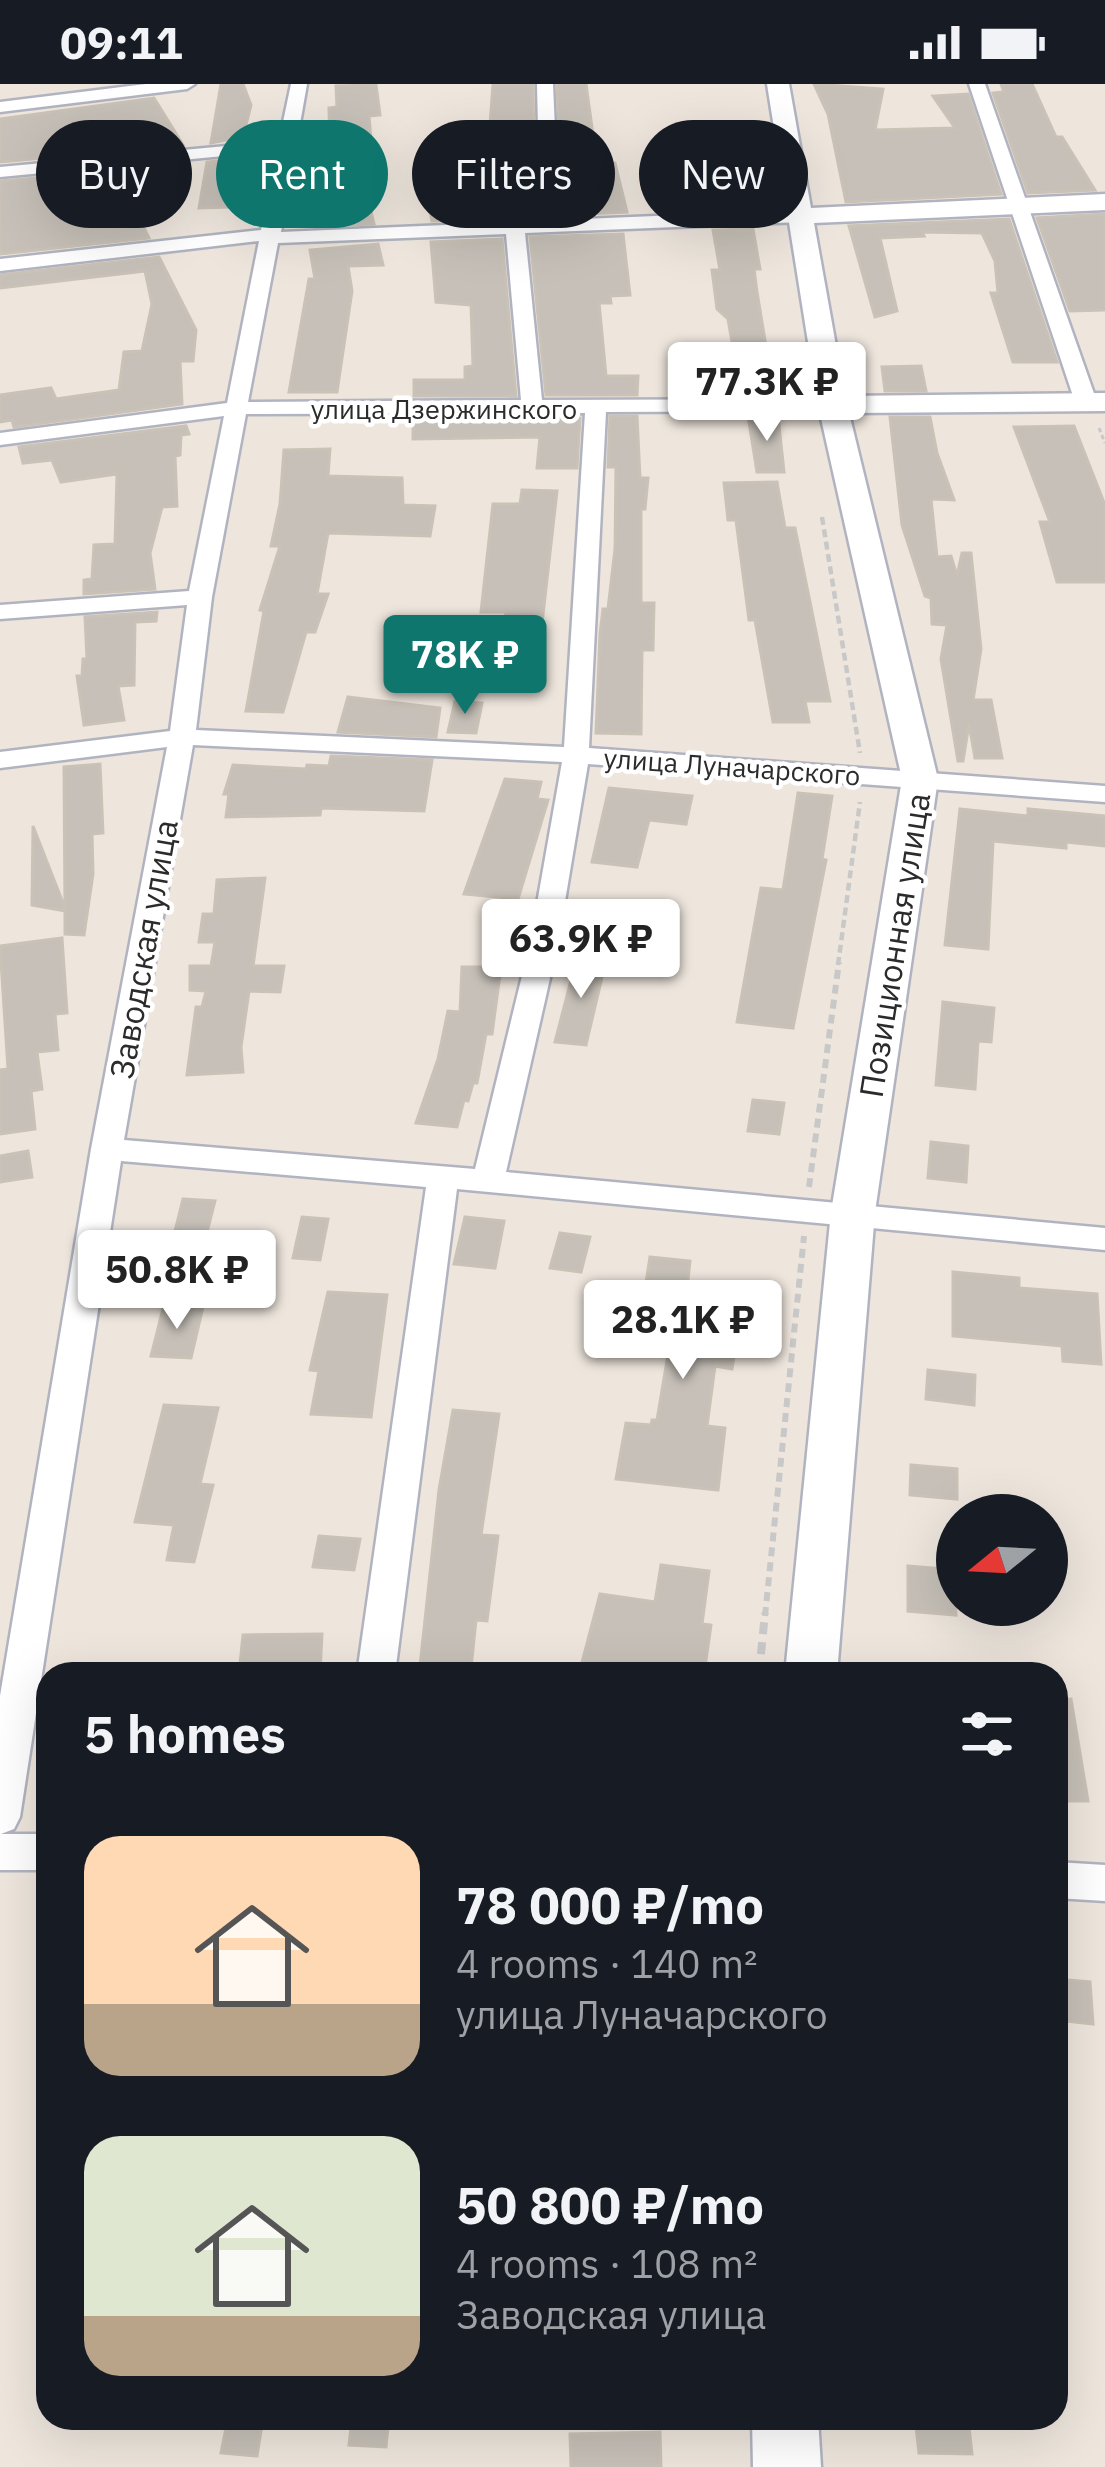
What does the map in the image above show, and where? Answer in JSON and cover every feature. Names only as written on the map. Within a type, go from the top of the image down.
[{"type":"street","points":[[0,107],[187,84]]},
{"type":"street","name":"Заводская улица","points":[[293,120],[299,84]]},
{"type":"street","points":[[545,84],[546,120]]},
{"type":"street","name":"Позиционная улица","points":[[778,84],[785,120]]},
{"type":"street","points":[[977,84],[1096,402]]},
{"type":"street","points":[[0,172],[216,152]]},
{"type":"street","points":[[808,216],[1105,202]]},
{"type":"street","name":"Заводская улица","points":[[0,1817],[107,1149],[182,737],[200,597],[274,228]]},
{"type":"street","points":[[0,265],[273,236],[532,228]]},
{"type":"street","name":"Позиционная улица","points":[[804,228],[832,405],[920,779],[853,1212],[812,1662]]},
{"type":"street","points":[[515,229],[532,407]]},
{"type":"street","name":"улица Дзержинского","points":[[0,439],[237,408],[1096,402]]},
{"type":"street","points":[[489,1180],[544,943],[577,755],[596,407]]},
{"type":"street","points":[[0,613],[200,597]]},
{"type":"street","name":"улица Луначарского","points":[[0,760],[182,737],[577,755],[1105,794]]},
{"type":"street","points":[[107,1149],[443,1175],[1105,1239]]},
{"type":"street","points":[[378,1662],[443,1175]]},
{"type":"street","points":[[0,1852],[36,1852]]},
{"type":"street","points":[[1068,1881],[1105,1883]]},
{"type":"street","points":[[785,2430],[787,2467]]},
{"type":"path","points":[[760,1662],[807,1208],[863,774],[819,498]]},
{"type":"building","points":[[221,84],[243,84],[251,105],[247,120],[216,120],[216,142],[211,143]]},
{"type":"building","points":[[493,84],[533,84],[534,120],[490,120]]},
{"type":"building","points":[[557,84],[586,84],[591,120],[559,120]]},
{"type":"building","points":[[814,84],[883,89],[875,130],[955,128],[933,96],[968,94],[1001,194],[846,202],[828,114]]},
{"type":"building","points":[[1001,84],[1032,84],[1056,137],[1062,137],[1095,190],[1028,193],[993,93],[1004,92]]},
{"type":"building","points":[[376,85],[380,115],[369,116],[369,120],[329,120],[329,108],[337,107],[336,86]]},
{"type":"building","points":[[154,98],[168,120],[36,120],[36,159],[0,162],[0,119]]},
{"type":"building","points":[[216,161],[216,207],[199,208],[207,162]]},
{"type":"building","points":[[615,163],[627,212],[615,213]]},
{"type":"building","points":[[36,178],[36,228],[144,228],[149,238],[0,254],[0,181]]},
{"type":"building","points":[[1105,214],[1105,310],[1070,311],[1037,218]]},
{"type":"building","points":[[1009,219],[1057,362],[1013,362],[991,293],[998,293],[995,261],[982,233],[922,232],[924,236],[880,238],[897,311],[875,317],[849,226]]},
{"type":"building","points":[[753,229],[760,269],[754,269],[774,395],[744,395],[740,388],[728,319],[717,309],[712,270],[720,270],[713,230]]},
{"type":"building","points":[[623,234],[630,295],[610,296],[611,303],[599,303],[606,376],[638,376],[637,395],[546,395],[530,237]]},
{"type":"building","points":[[502,239],[516,396],[414,396],[414,380],[465,380],[465,367],[473,366],[471,305],[436,302],[431,242]]},
{"type":"building","points":[[378,244],[383,265],[348,266],[352,291],[337,392],[289,392],[309,279],[315,279],[310,250]]},
{"type":"building","points":[[159,257],[196,330],[193,361],[180,361],[182,404],[14,427],[12,420],[0,422],[0,395],[51,388],[56,399],[119,390],[124,352],[142,351],[152,304],[145,271],[0,288],[0,275]]},
{"type":"building","points":[[921,366],[926,391],[885,391],[882,367]]},
{"type":"building","points":[[610,416],[637,416],[640,478],[648,478],[645,509],[641,509],[641,603],[654,603],[653,650],[642,650],[641,734],[596,733],[600,634],[615,549],[616,467],[608,467]]},
{"type":"building","points":[[748,416],[778,416],[784,472],[757,472]]},
{"type":"building","points":[[890,417],[930,417],[954,500],[931,499],[937,557],[951,556],[957,576],[962,553],[971,553],[981,649],[973,700],[991,700],[1002,758],[975,758],[969,724],[963,761],[958,761],[941,659],[947,625],[932,624],[931,598],[925,596],[902,525]]},
{"type":"building","points":[[413,418],[580,418],[577,468],[537,468],[540,437],[413,439]]},
{"type":"building","points":[[186,426],[189,434],[181,435],[180,455],[175,456],[177,506],[162,507],[150,553],[155,589],[84,594],[84,580],[92,579],[94,545],[115,544],[117,474],[61,482],[52,460],[23,463],[19,447]]},
{"type":"building","points":[[1074,426],[1105,505],[1105,582],[1057,582],[1040,522],[1050,522],[1014,427]]},
{"type":"building","points":[[330,449],[328,476],[402,478],[403,505],[435,506],[430,536],[328,533],[317,594],[328,594],[315,632],[306,632],[283,712],[246,711],[264,611],[260,610],[280,546],[271,546],[284,450]]},
{"type":"building","points":[[777,482],[785,528],[795,528],[830,701],[805,701],[809,722],[773,722],[755,620],[749,620],[736,520],[728,520],[724,483]]},
{"type":"building","points":[[522,490],[557,491],[540,641],[502,640],[506,612],[481,612],[493,504],[520,504]]},
{"type":"building","points":[[157,612],[156,621],[135,622],[134,685],[118,686],[124,720],[84,725],[77,676],[82,676],[83,659],[87,659],[85,617]]},
{"type":"building","points":[[348,697],[440,708],[436,737],[338,732]]},
{"type":"building","points":[[455,701],[482,703],[476,733],[448,732]]},
{"type":"building","points":[[331,756],[432,760],[424,811],[321,808],[320,815],[226,817],[229,794],[224,794],[233,765],[306,769],[307,765],[329,766]]},
{"type":"building","points":[[100,764],[103,833],[92,834],[93,874],[84,935],[65,934],[65,911],[32,905],[33,826],[65,908],[64,767]]},
{"type":"building","points":[[505,779],[541,782],[537,799],[548,800],[518,899],[464,894]]},
{"type":"building","points":[[609,788],[692,796],[686,824],[649,820],[637,867],[592,862]]},
{"type":"building","points":[[798,793],[832,796],[822,859],[826,860],[793,1028],[737,1022],[761,888],[783,890]]},
{"type":"building","points":[[960,809],[1028,816],[1028,809],[1105,816],[1105,846],[1066,842],[1066,848],[993,841],[988,949],[945,945]]},
{"type":"building","points":[[265,878],[253,966],[284,966],[280,992],[249,991],[241,1047],[243,1072],[187,1075],[196,1007],[202,1007],[206,991],[190,990],[190,966],[211,966],[215,942],[199,942],[203,914],[214,914],[217,880]]},
{"type":"building","points":[[62,938],[67,1013],[55,1014],[58,1050],[37,1052],[42,1089],[31,1091],[35,1129],[0,1134],[0,1070],[8,1069],[0,946]]},
{"type":"building","points":[[577,957],[606,960],[586,1045],[555,1042]]},
{"type":"building","points":[[462,967],[501,967],[492,1034],[486,1034],[477,1083],[468,1101],[464,1100],[457,1127],[416,1123],[448,1011],[460,1012]]},
{"type":"building","points":[[943,1002],[994,1008],[991,1042],[978,1041],[975,1089],[936,1085]]},
{"type":"building","points":[[753,1100],[784,1103],[779,1134],[748,1131]]},
{"type":"building","points":[[931,1142],[968,1146],[966,1182],[928,1178]]},
{"type":"building","points":[[28,1151],[32,1177],[0,1182],[0,1156]]},
{"type":"building","points":[[183,1199],[215,1201],[205,1240],[173,1239]]},
{"type":"building","points":[[302,1217],[328,1219],[320,1260],[293,1258]]},
{"type":"building","points":[[465,1217],[504,1221],[495,1268],[454,1264]]},
{"type":"building","points":[[560,1233],[590,1237],[581,1272],[550,1268]]},
{"type":"building","points":[[650,1257],[690,1261],[687,1289],[743,1294],[732,1369],[715,1366],[707,1426],[725,1428],[718,1490],[616,1479],[626,1423],[651,1425],[657,1420],[673,1325],[640,1322]]},
{"type":"building","points":[[953,1272],[1019,1278],[1019,1288],[1097,1294],[1101,1364],[1063,1361],[1062,1346],[953,1336]]},
{"type":"building","points":[[328,1292],[387,1295],[371,1417],[311,1414],[319,1371],[310,1370]]},
{"type":"building","points":[[164,1305],[203,1307],[191,1358],[151,1356]]},
{"type":"building","points":[[928,1370],[975,1375],[974,1405],[926,1399]]},
{"type":"building","points":[[164,1405],[218,1408],[200,1484],[213,1485],[194,1562],[167,1560],[174,1525],[135,1522]]},
{"type":"building","points":[[453,1410],[499,1414],[481,1535],[498,1536],[487,1621],[476,1620],[472,1662],[420,1662],[439,1490]]},
{"type":"building","points":[[911,1465],[957,1469],[957,1494],[910,1495]]},
{"type":"building","points":[[319,1536],[360,1539],[354,1570],[313,1567]]},
{"type":"building","points":[[661,1565],[709,1571],[702,1624],[711,1625],[706,1662],[582,1662],[600,1594],[655,1602]]},
{"type":"building","points":[[908,1566],[936,1568],[936,1613],[908,1611]]},
{"type":"building","points":[[322,1634],[321,1662],[240,1662],[243,1635]]},
{"type":"building","points":[[1071,1699],[1088,1801],[1068,1801]]},
{"type":"building","points":[[1068,1980],[1090,1982],[1093,2024],[1068,2021]]},
{"type":"building","points":[[226,2430],[261,2430],[257,2456],[221,2453]]},
{"type":"building","points":[[351,2430],[388,2430],[386,2447],[349,2445]]},
{"type":"building","points":[[916,2430],[969,2430],[972,2454],[919,2453]]},
{"type":"building","points":[[660,2432],[661,2467],[571,2467],[570,2434]]}]
